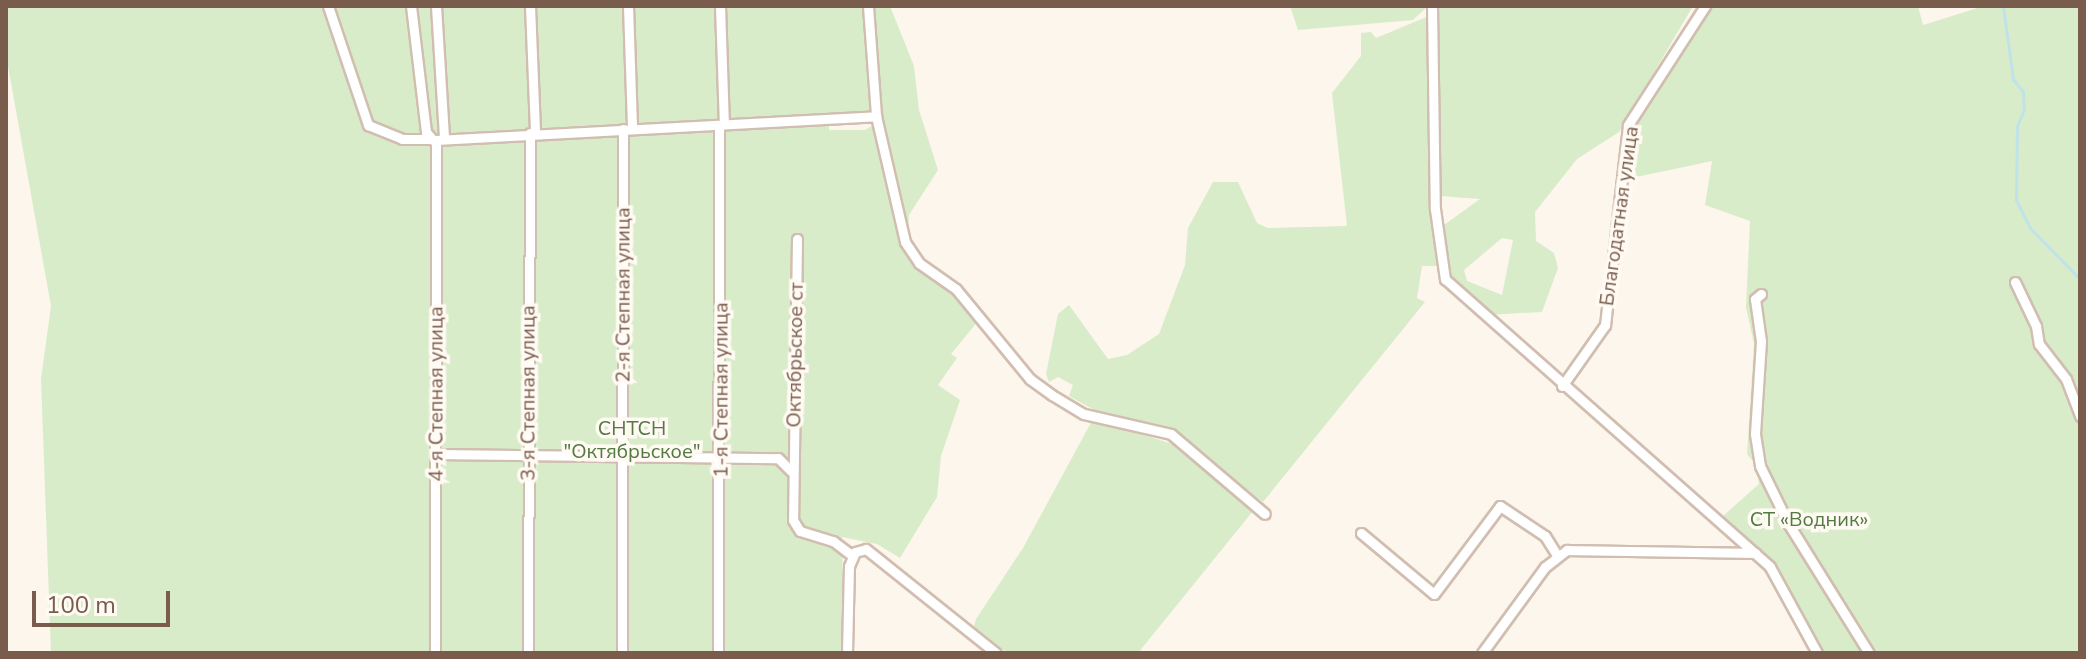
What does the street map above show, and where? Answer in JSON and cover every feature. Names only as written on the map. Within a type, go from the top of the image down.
[{"type":"street","points":[[328,6],[368,125],[402,139],[721,126],[876,116]]},
{"type":"street","points":[[411,6],[437,139]]},
{"type":"street","name":"4-я Степная улица","points":[[435,653],[436,6]]},
{"type":"street","name":"3-я Степная улица","points":[[528,653],[530,6]]},
{"type":"street","name":"2-я Степная улица","points":[[622,653],[628,6]]},
{"type":"street","name":"1-я Степная улица","points":[[718,653],[722,457],[720,6]]},
{"type":"street","points":[[868,6],[876,116],[905,242],[919,263],[956,289],[1030,379],[1084,414],[1171,434],[1265,514]]},
{"type":"street","points":[[1432,6],[1435,209],[1445,279],[1562,386],[1755,553],[1790,598],[1817,653]]},
{"type":"street","name":"Благодатная улица","points":[[1562,386],[1605,325],[1628,125],[1705,6]]},
{"type":"street","name":"Октябрьское ст","points":[[797,239],[791,471],[796,527],[833,541],[853,556]]},
{"type":"street","points":[[2015,282],[2036,326],[2039,344],[2066,379],[2080,416]]},
{"type":"street","points":[[1761,294],[1755,299],[1761,341],[1755,434],[1760,466],[1788,523],[1869,653]]},
{"type":"street","points":[[436,454],[623,453],[778,458],[791,471]]},
{"type":"street","points":[[1361,533],[1434,594],[1500,506],[1545,536],[1557,555]]},
{"type":"street","points":[[1729,552],[1735,533]]},
{"type":"street","points":[[1482,653],[1557,555],[1583,548],[1755,553]]},
{"type":"street","points":[[847,653],[853,556],[861,549],[875,552],[996,653]]},
{"type":"green space","name":"СНТСН \"Октябрьское\"","points":[[6,6],[862,6],[874,119],[829,123],[829,130],[865,130],[875,124],[903,243],[954,291],[978,321],[951,354],[957,358],[938,385],[960,400],[941,456],[937,497],[900,558],[877,544],[842,537],[844,653],[51,653],[41,379],[51,306],[6,55]]},
{"type":"green space","points":[[871,6],[890,6],[914,66],[919,110],[938,170],[909,215],[908,236],[880,115]]},
{"type":"green space","points":[[1290,6],[1428,6],[1413,20],[1298,30]]},
{"type":"green space","points":[[1439,6],[1693,6],[1619,132],[1577,159],[1535,212],[1536,241],[1554,253],[1558,268],[1542,312],[1487,315],[1449,279],[1444,225],[1480,199],[1440,196]],"holes":[[[1502,238],[1513,240],[1502,295],[1467,281],[1464,270]]]},
{"type":"green space","name":"СТ «Водник»","points":[[1711,6],[1918,6],[1923,25],[1984,6],[2080,6],[2080,653],[1821,653],[1794,597],[1769,563],[1722,517],[1759,484],[1756,465],[1747,454],[1754,344],[1746,307],[1750,221],[1705,205],[1712,161],[1627,179],[1633,127]]},
{"type":"green space","points":[[1429,16],[1427,80],[1439,256],[1437,266],[1422,266],[1417,298],[1425,302],[1263,502],[1165,426],[1098,412],[1069,396],[1073,385],[1058,377],[1049,382],[1046,374],[1058,314],[1069,305],[1108,359],[1127,355],[1159,334],[1185,265],[1188,228],[1213,182],[1238,182],[1257,223],[1268,228],[1347,226],[1332,93],[1361,56],[1361,33],[1371,32],[1376,38]]},
{"type":"green space","points":[[1093,419],[1182,447],[1253,511],[1138,653],[1007,653],[974,626],[976,619],[1023,548]]},
{"type":"waterway","points":[[2003,6],[2013,79],[2023,92],[2024,109],[2017,126],[2016,200],[2030,228],[2080,279]]}]
